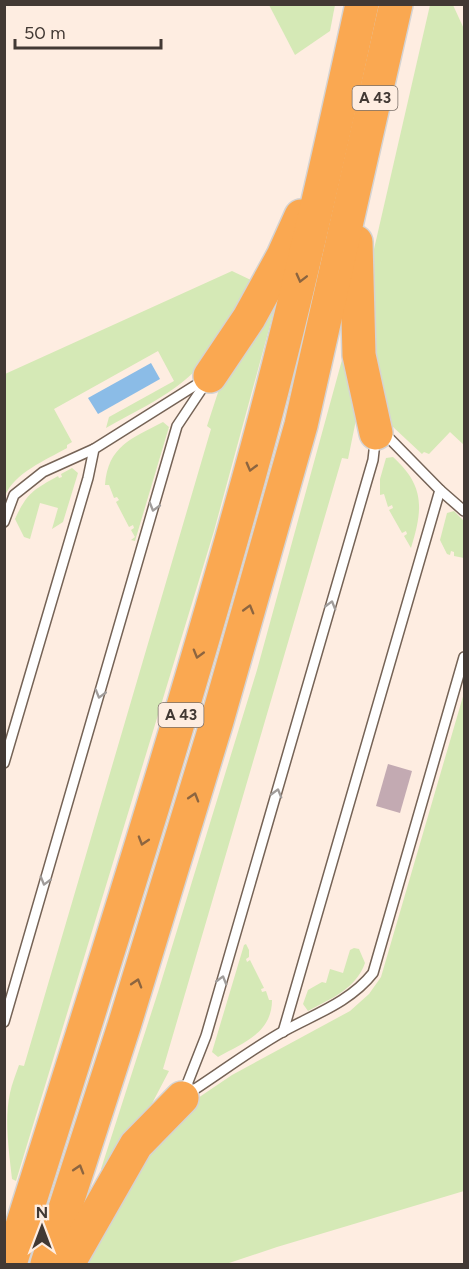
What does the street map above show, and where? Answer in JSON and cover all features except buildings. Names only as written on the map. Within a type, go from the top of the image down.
[{"type":"highway","name":"A 43","points":[[10,1264],[108,955],[241,506],[301,279],[362,4]]},
{"type":"highway","name":"A 43","points":[[47,1264],[94,1122],[218,721],[301,425],[396,4]]},
{"type":"highway","points":[[210,376],[249,318],[283,256],[328,160]]},
{"type":"highway","points":[[355,192],[359,356],[376,433]]},
{"type":"highway","points":[[68,1264],[136,1145],[182,1098]]},
{"type":"lane","points":[[4,522],[14,495],[43,472],[94,449],[210,376]]},
{"type":"lane","points":[[4,1022],[177,426],[210,376]]},
{"type":"lane","points":[[182,1098],[206,1036],[373,460],[376,433],[390,439],[465,512]]},
{"type":"lane","points":[[4,763],[94,449]]},
{"type":"lane","points":[[283,1032],[440,490]]},
{"type":"lane","points":[[182,1098],[283,1032],[348,998],[373,974],[465,657]]},
{"type":"green space","points":[[269,5],[335,5],[330,31],[295,55]]},
{"type":"green space","points":[[430,5],[453,5],[464,29],[464,445],[450,432],[429,454],[424,452],[422,454],[392,426],[381,404],[366,284]]},
{"type":"green space","points":[[232,271],[253,281],[220,338],[198,368],[161,397],[106,428],[109,417],[174,381],[158,351],[54,409],[72,442],[67,445],[67,448],[23,474],[9,488],[5,496],[5,374]]},
{"type":"green space","points":[[278,296],[214,531],[16,1181],[12,1179],[8,1136],[7,1114],[11,1089],[19,1065],[24,1066],[211,429],[207,426],[225,371]]},
{"type":"green space","points":[[345,349],[356,402],[356,420],[348,459],[342,458],[163,1069],[169,1071],[145,1117],[106,1171],[101,1169],[257,670]]},
{"type":"green space","points":[[163,422],[169,427],[135,541],[131,540],[135,537],[131,530],[134,528],[133,525],[129,527],[116,502],[119,500],[117,497],[114,498],[109,485],[105,485],[107,472],[116,452],[123,445]]},
{"type":"green space","points":[[393,457],[411,478],[416,488],[419,510],[411,548],[404,536],[407,534],[406,531],[402,533],[389,510],[393,508],[392,505],[388,507],[384,494],[380,495],[380,479],[386,458]]},
{"type":"green space","points":[[72,468],[78,473],[63,522],[52,529],[58,508],[40,503],[30,539],[24,537],[15,519],[23,503],[37,489],[58,476],[62,477],[61,474]]},
{"type":"green space","points":[[454,511],[464,521],[464,558],[454,556],[454,552],[451,551],[450,555],[447,554],[440,540],[447,513]]},
{"type":"green space","points":[[464,693],[464,1191],[226,1264],[85,1264],[131,1172],[195,1100],[232,1075],[350,1011],[369,994],[381,977]]},
{"type":"green space","points":[[246,944],[249,950],[247,962],[250,960],[264,988],[261,989],[262,992],[266,991],[269,1000],[272,1000],[271,1011],[262,1029],[254,1036],[218,1057],[212,1052]]},
{"type":"green space","points":[[359,949],[365,963],[361,972],[341,992],[308,1011],[303,1004],[308,990],[322,982],[326,983],[330,969],[343,973],[350,950]]},
{"type":"water","points":[[151,363],[160,379],[98,414],[88,398]]}]
